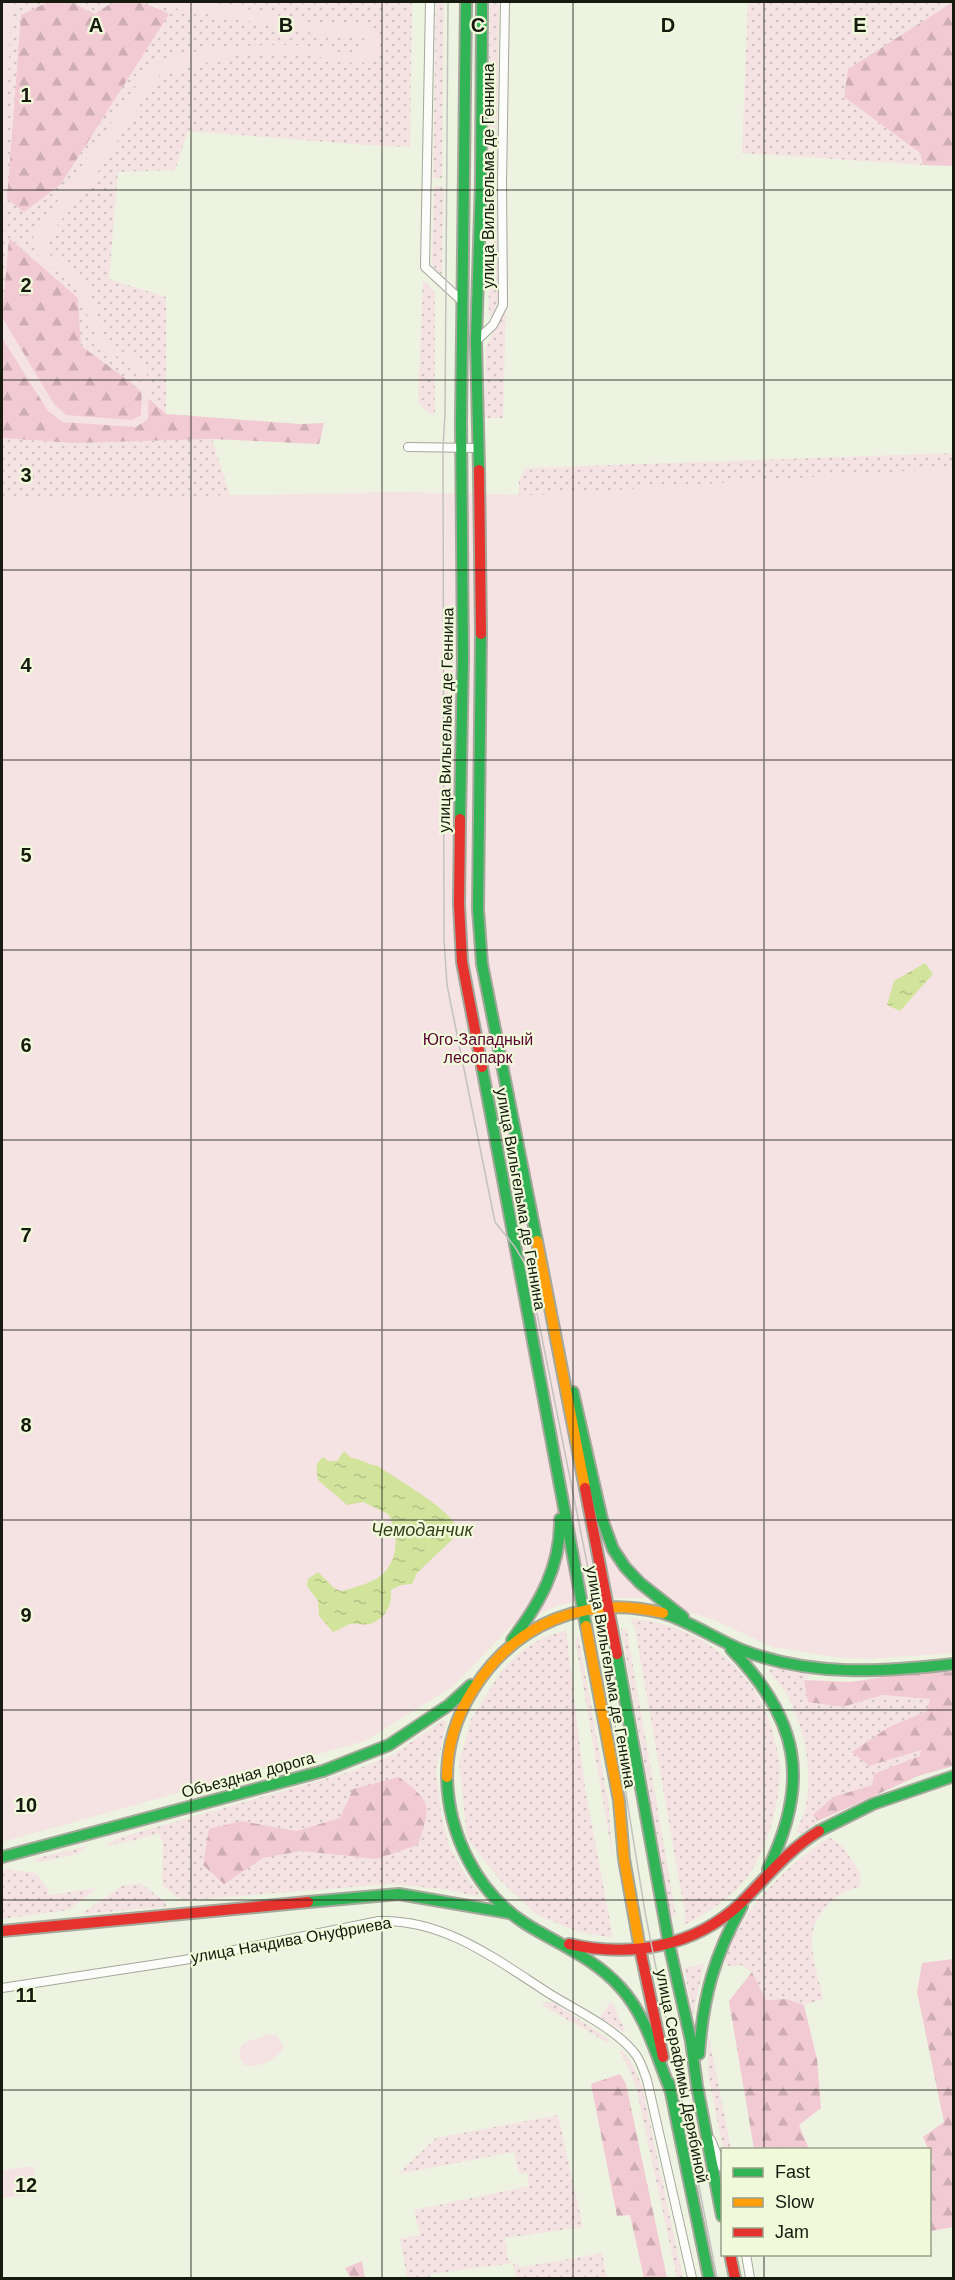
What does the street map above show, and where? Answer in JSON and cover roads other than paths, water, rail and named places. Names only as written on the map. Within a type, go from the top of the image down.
[{"type":"main road","name":"улица Вильгельма де Геннина","points":[[466,2],[462,447],[463,668],[459,904],[462,962],[619,1801],[624,1859],[640,1949]]},
{"type":"main road","name":"улица Вильгельма де Геннина","points":[[482,2],[481,182],[476,341],[482,582],[479,934],[498,1053],[609,1607],[669,1944]]},
{"type":"main road","points":[[554,1328],[582,1422],[602,1516],[612,1546],[627,1570],[650,1593],[703,1631]]},
{"type":"main road","points":[[558,1482],[561,1529],[553,1569],[533,1614],[480,1676],[461,1710],[453,1729],[447,1763],[449,1802],[457,1837],[484,1885],[510,1913],[557,1940],[614,1981],[627,1996],[643,2022],[670,2089]]},
{"type":"main road","points":[[503,1650],[535,1628],[567,1614],[624,1606],[665,1613],[722,1642],[776,1662],[848,1672],[954,1664]]},
{"type":"main road","points":[[722,1642],[755,1674],[773,1698],[784,1721],[790,1745],[793,1795],[788,1823],[779,1849],[761,1880]]},
{"type":"main road","name":"Объездная дорога","points":[[2,1857],[323,1771],[359,1758],[389,1745],[418,1727],[449,1705],[480,1676]]},
{"type":"main road","points":[[557,1940],[580,1947],[603,1950],[640,1949],[669,1944],[698,1933],[719,1920],[799,1846],[832,1824],[875,1802],[954,1776]]},
{"type":"main road","points":[[2,1931],[399,1894],[510,1913]]},
{"type":"main road","points":[[697,2086],[700,2021],[707,1983],[725,1935],[748,1894]]},
{"type":"main road","name":"улица Серафимы Дерябиной","points":[[669,1944],[691,2041],[697,2086],[721,2206]]},
{"type":"main road","name":"улица Серафимы Дерябиной","points":[[640,1949],[709,2278]]},
{"type":"main road","points":[[730,2256],[735,2278]]},
{"type":"street","name":"улица Вильгельма де Геннина","points":[[430,2],[425,267],[463,302]]},
{"type":"street","name":"улица Вильгельма де Геннина","points":[[476,341],[493,325],[503,305],[502,182],[505,2]]},
{"type":"street","points":[[408,447],[477,448]]},
{"type":"street","name":"улица Начдива Онуфриева","points":[[2,1988],[184,1959],[379,1921],[396,1920],[436,1930],[479,1948],[622,2041]]},
{"type":"street","name":"улица Серафимы Дерябиной","points":[[622,2041],[636,2055],[647,2080],[692,2278]]},
{"type":"street","name":"улица Серафимы Дерябиной","points":[[705,2127],[721,2163]]},
{"type":"street","points":[[746,2256],[750,2278]]},
{"type":"water","points":[[925,963],[933,974],[900,1011],[887,1005],[894,981]]},
{"type":"water","name":"Чемоданчик","points":[[344,1451],[351,1458],[378,1466],[430,1500],[449,1516],[457,1530],[455,1537],[417,1573],[412,1584],[401,1585],[391,1590],[391,1600],[381,1618],[368,1624],[350,1624],[333,1632],[319,1616],[318,1601],[307,1586],[308,1579],[318,1572],[334,1588],[341,1591],[365,1584],[385,1572],[393,1558],[396,1543],[394,1528],[388,1514],[363,1502],[347,1505],[318,1480],[317,1467],[320,1460],[323,1457],[328,1461],[337,1461]]},
{"type":"tram line","points":[[448,2],[443,447],[444,939],[447,985],[495,1222],[525,1264],[538,1318],[596,1608],[645,1912],[717,2278]]},
{"type":"park label","name":"Юго-Западный лесопарк","points":[[478,1048]]}]
